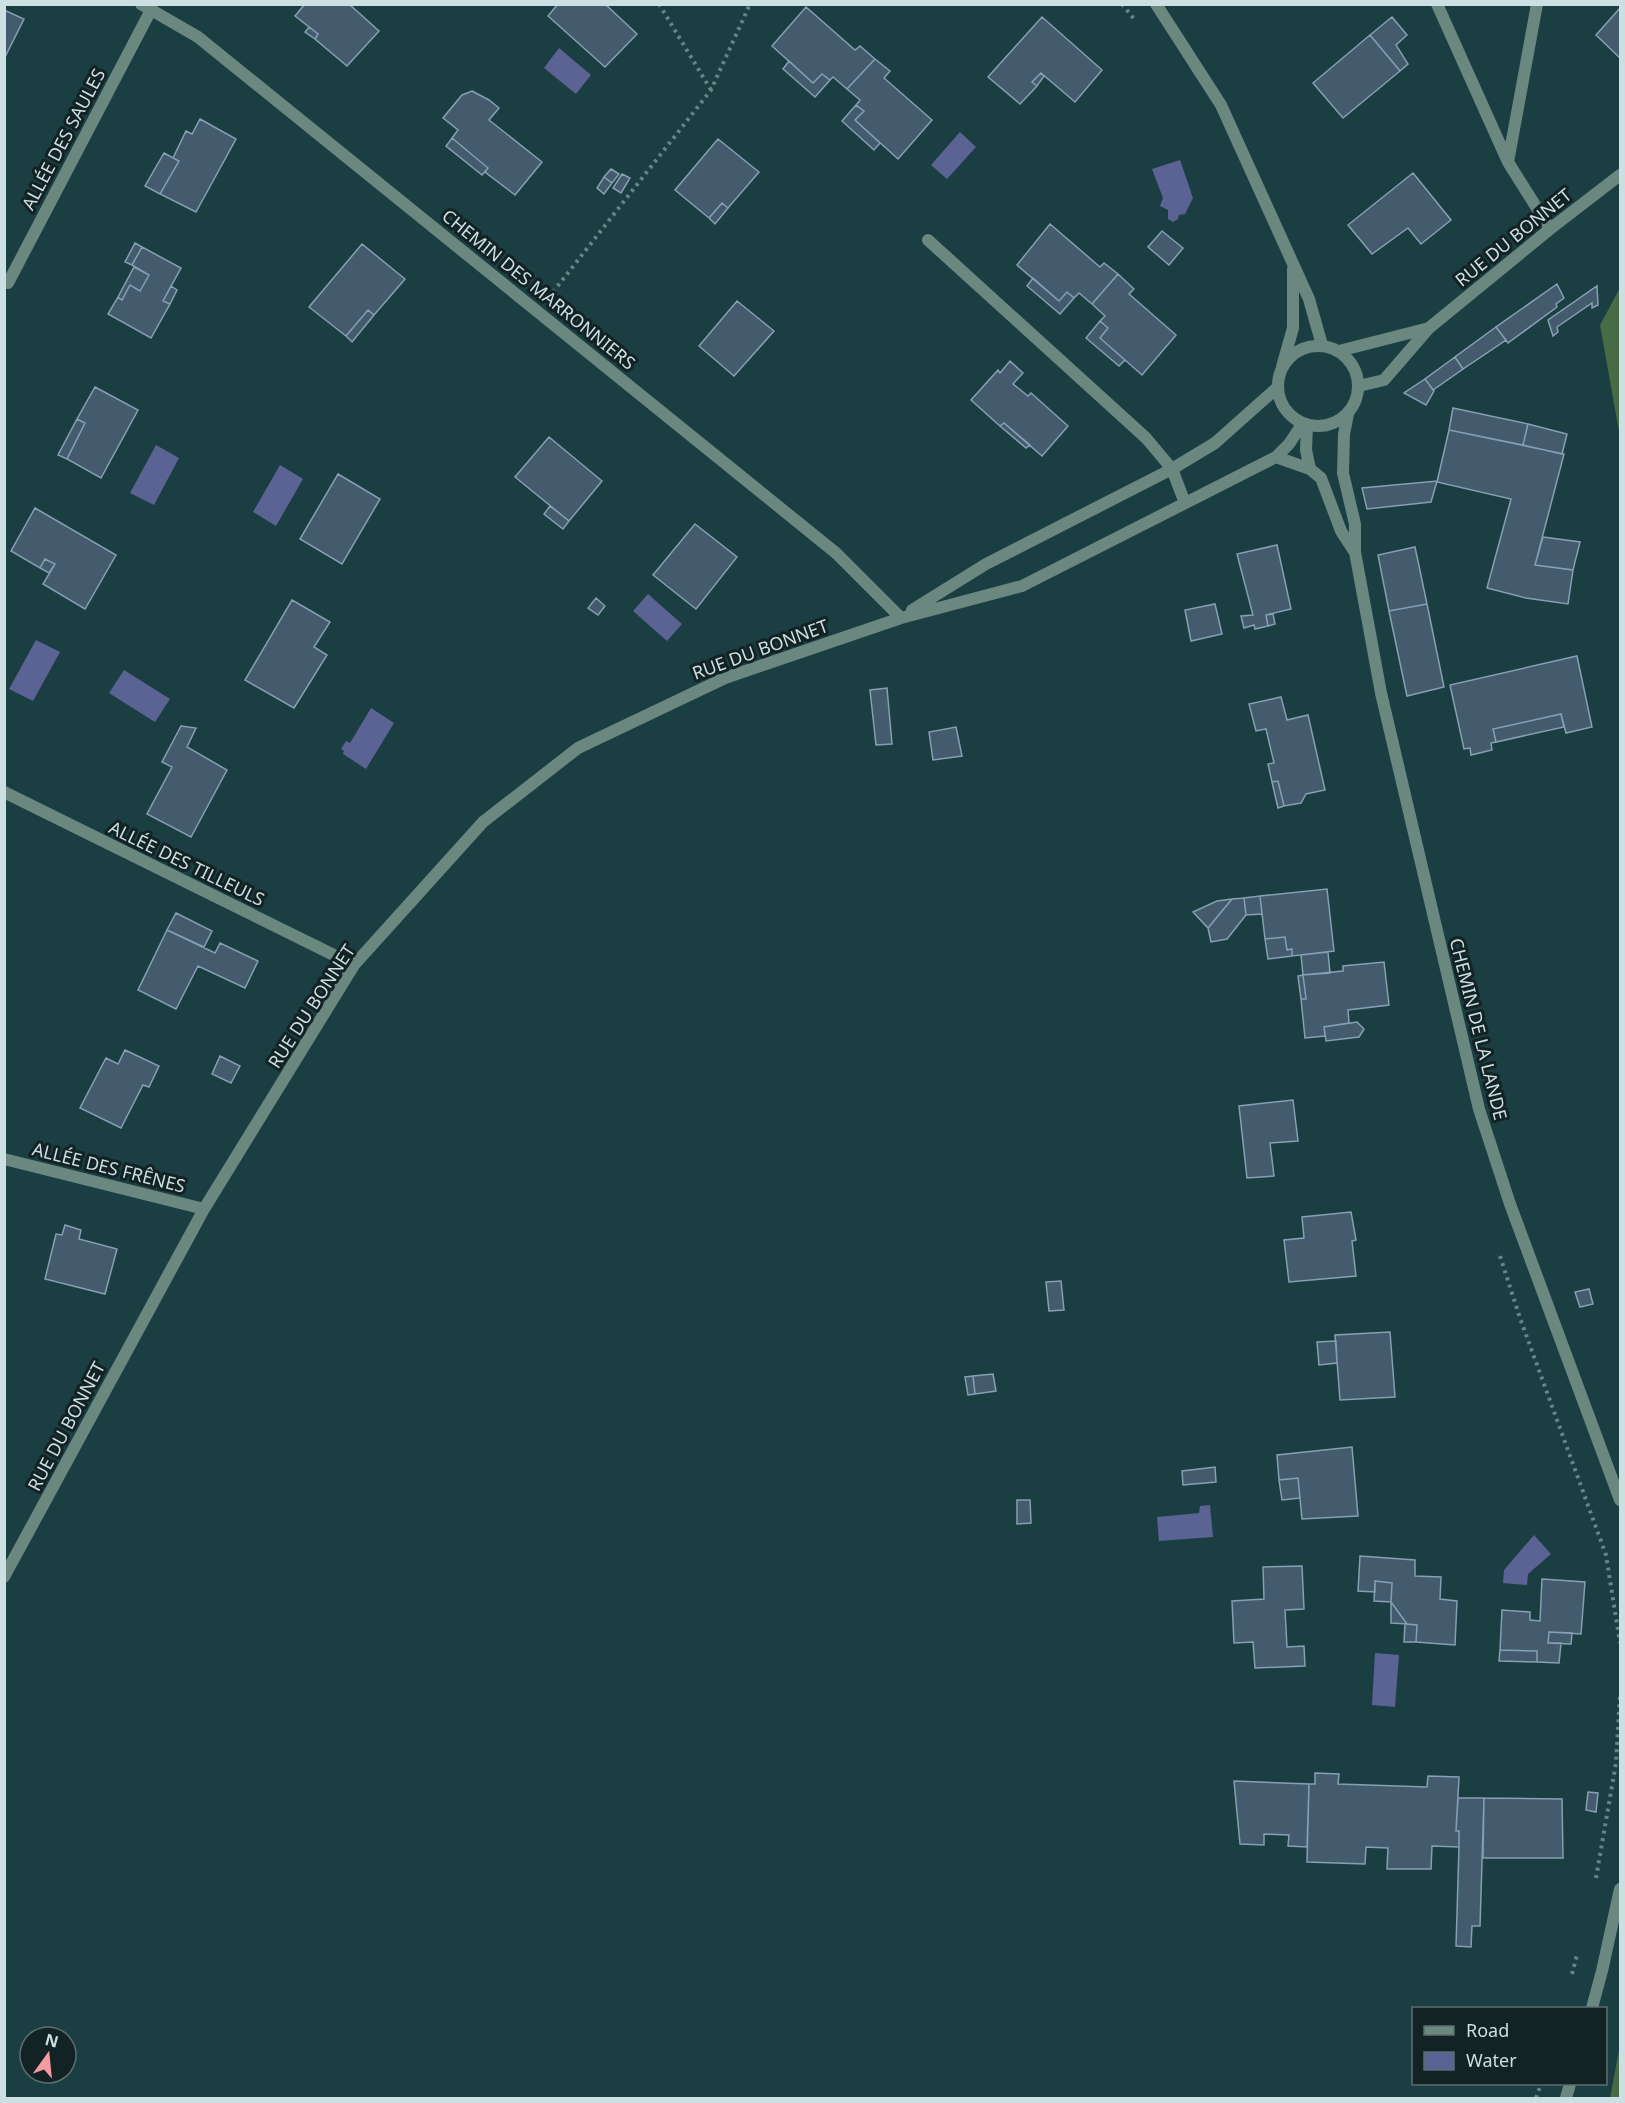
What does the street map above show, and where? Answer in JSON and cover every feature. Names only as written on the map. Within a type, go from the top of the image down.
[{"type":"street","points":[[1156,4],[1221,105],[1309,299],[1322,345]]},
{"type":"street","points":[[1437,4],[1508,162],[1550,229]]},
{"type":"street","points":[[1508,162],[1537,4]]},
{"type":"street","name":"ALLÉE DES SAULES","points":[[4,281],[8,283],[146,7]]},
{"type":"street","name":"CHEMIN DES MARRONNIERS","points":[[146,7],[198,37],[836,553],[901,618]]},
{"type":"street","name":"RUE DU BONNET","points":[[1359,386],[1384,380],[1429,328],[1620,175]]},
{"type":"street","points":[[928,240],[1146,438],[1172,469],[1185,503]]},
{"type":"street","points":[[1282,367],[1299,350],[1322,345],[1339,351],[1354,366],[1359,386],[1356,401],[1348,414],[1329,425],[1305,424],[1290,415],[1281,402],[1278,387],[1282,367],[1293,328],[1293,267]]},
{"type":"street","name":"RUE DU BONNET","points":[[1339,351],[1429,328]]},
{"type":"street","name":"RUE DU BONNET","points":[[901,618],[986,564],[1172,469],[1215,443],[1278,387]]},
{"type":"street","name":"CHEMIN DE LA LANDE","points":[[1348,414],[1344,434],[1343,473],[1355,524],[1355,552],[1381,693],[1479,1109],[1510,1204],[1620,1500]]},
{"type":"street","name":"RUE DU BONNET","points":[[4,1577],[204,1209],[354,965],[483,822],[578,748],[725,678],[901,618],[1022,586],[1276,457],[1305,424]]},
{"type":"street","name":"CHEMIN DE LA LANDE","points":[[1305,424],[1306,450],[1310,470],[1321,478],[1341,531],[1355,552]]},
{"type":"street","points":[[1276,457],[1310,470]]},
{"type":"street","name":"ALLÉE DES TILLEULS","points":[[4,792],[354,965]]},
{"type":"street","name":"ALLÉE DES FRÊNES","points":[[4,1159],[204,1209]]},
{"type":"street","points":[[1592,2007],[1620,1889]]},
{"type":"path","points":[[659,4],[711,90]]},
{"type":"path","points":[[538,312],[711,90],[750,4]]},
{"type":"path","points":[[1594,1888],[1616,1763],[1620,1695]]},
{"type":"path","points":[[1572,1976],[1578,1954]]},
{"type":"green space","points":[[1620,288],[1620,437],[1600,325]]},
{"type":"green space","points":[[1620,2045],[1620,2098],[1610,2098]]},
{"type":"water","points":[[559,48],[591,75],[576,94],[544,68]]},
{"type":"water","points":[[960,132],[976,147],[947,179],[931,165]]},
{"type":"water","points":[[1180,160],[1193,198],[1185,214],[1179,215],[1178,219],[1173,222],[1168,219],[1168,210],[1160,206],[1163,198],[1152,169]]},
{"type":"water","points":[[156,445],[179,458],[154,505],[130,493]]},
{"type":"water","points":[[280,465],[303,479],[276,526],[253,512]]},
{"type":"water","points":[[648,594],[682,624],[667,641],[633,611]]},
{"type":"water","points":[[36,640],[60,652],[33,701],[9,689]]},
{"type":"water","points":[[124,670],[170,699],[155,722],[109,693]]},
{"type":"water","points":[[371,708],[394,723],[366,769],[343,754],[344,751],[341,749],[346,741],[350,743]]},
{"type":"water","points":[[1210,1505],[1213,1537],[1159,1541],[1157,1517],[1199,1513],[1200,1506]]},
{"type":"water","points":[[1534,1535],[1551,1554],[1528,1574],[1527,1585],[1503,1583],[1504,1570]]},
{"type":"water","points":[[1375,1653],[1399,1655],[1395,1707],[1372,1705]]},
{"type":"building","points":[[305,4],[349,4],[379,31],[347,66],[315,39],[318,34],[295,16]]},
{"type":"building","points":[[558,4],[605,4],[637,34],[605,67],[548,16]]},
{"type":"building","points":[[806,7],[855,50],[860,46],[875,59],[847,89],[833,77],[830,80],[822,74],[813,83],[772,46]]},
{"type":"building","points":[[1620,8],[1620,58],[1596,35]]},
{"type":"building","points":[[4,10],[24,19],[6,55],[4,54]]},
{"type":"building","points":[[1042,17],[1102,70],[1075,102],[1041,73],[1032,82],[1037,86],[1020,104],[988,77]]},
{"type":"building","points":[[1392,17],[1407,35],[1396,45],[1408,64],[1400,71],[1370,35]]},
{"type":"building","points":[[309,27],[318,34],[315,39],[305,32]]},
{"type":"building","points":[[1370,35],[1400,71],[1343,118],[1313,83]]},
{"type":"building","points":[[875,59],[890,71],[884,78],[932,120],[898,159],[855,120],[864,111],[856,105],[860,100],[847,89]]},
{"type":"building","points":[[789,61],[813,83],[822,74],[830,80],[815,97],[783,69]]},
{"type":"building","points":[[1041,73],[1044,76],[1037,86],[1032,82]]},
{"type":"building","points":[[472,91],[499,108],[489,120],[542,162],[515,195],[485,172],[488,168],[452,138],[458,130],[443,118],[462,95]]},
{"type":"building","points":[[856,105],[864,111],[855,120],[880,143],[874,150],[842,121]]},
{"type":"building","points":[[200,119],[236,139],[196,212],[160,194],[179,161],[173,158],[186,131],[192,134]]},
{"type":"building","points":[[452,138],[488,168],[482,175],[446,146]]},
{"type":"building","points":[[718,139],[759,172],[728,208],[722,203],[709,218],[675,190]]},
{"type":"building","points":[[164,153],[179,161],[160,194],[145,186]]},
{"type":"building","points":[[611,169],[619,174],[612,183],[604,177]]},
{"type":"building","points":[[1413,173],[1451,220],[1421,244],[1408,228],[1372,254],[1348,225]]},
{"type":"building","points":[[622,174],[630,178],[621,193],[613,188]]},
{"type":"building","points":[[604,177],[612,183],[604,194],[597,188]]},
{"type":"building","points":[[722,203],[728,208],[715,224],[709,218]]},
{"type":"building","points":[[1050,224],[1100,267],[1104,263],[1118,274],[1092,304],[1079,293],[1074,298],[1067,292],[1059,301],[1017,265]]},
{"type":"building","points":[[1162,231],[1183,248],[1169,265],[1148,247]]},
{"type":"building","points":[[135,243],[142,247],[132,265],[125,262]]},
{"type":"building","points":[[362,244],[405,279],[374,315],[368,310],[346,336],[309,307]]},
{"type":"building","points":[[142,247],[181,268],[163,301],[170,304],[151,338],[108,314],[118,297],[122,300],[130,285],[140,291],[149,275],[132,265]]},
{"type":"building","points":[[134,267],[149,275],[140,291],[130,285],[122,300],[118,297]]},
{"type":"building","points":[[1118,274],[1134,289],[1129,294],[1176,335],[1142,375],[1100,338],[1108,328],[1100,321],[1105,316],[1092,304]]},
{"type":"building","points":[[1033,278],[1059,301],[1067,292],[1074,298],[1060,314],[1027,286]]},
{"type":"building","points":[[1557,284],[1564,298],[1556,304],[1557,307],[1508,343],[1496,327]]},
{"type":"building","points":[[171,286],[177,290],[170,304],[163,301]]},
{"type":"building","points":[[1597,286],[1598,305],[1592,308],[1592,303],[1557,327],[1558,332],[1553,336],[1548,320]]},
{"type":"building","points":[[737,301],[774,331],[734,376],[699,346]]},
{"type":"building","points":[[368,310],[374,315],[352,342],[346,336]]},
{"type":"building","points":[[1100,321],[1108,328],[1100,338],[1125,360],[1119,366],[1086,338]]},
{"type":"building","points":[[1496,327],[1506,340],[1463,369],[1455,357]]},
{"type":"building","points":[[1455,357],[1463,369],[1433,390],[1425,379]]},
{"type":"building","points":[[1010,361],[1023,373],[1013,384],[1028,396],[1031,393],[1068,426],[1042,456],[1004,423],[1000,426],[971,400],[998,370],[1000,373]]},
{"type":"building","points":[[1425,379],[1434,391],[1426,405],[1404,393]]},
{"type":"building","points":[[95,387],[138,410],[101,478],[67,459],[85,423],[77,419]]},
{"type":"building","points":[[1453,408],[1528,424],[1523,445],[1449,430]]},
{"type":"building","points":[[77,419],[85,423],[67,459],[58,455]]},
{"type":"building","points":[[1004,423],[1030,445],[1026,448],[1000,426]]},
{"type":"building","points":[[1528,424],[1567,434],[1562,454],[1523,445]]},
{"type":"building","points":[[1449,430],[1564,454],[1535,565],[1573,570],[1568,604],[1526,598],[1487,588],[1511,499],[1437,482]]},
{"type":"building","points":[[549,437],[602,481],[569,521],[515,477]]},
{"type":"building","points":[[338,474],[380,499],[342,564],[300,539]]},
{"type":"building","points":[[1437,481],[1431,502],[1367,509],[1362,488]]},
{"type":"building","points":[[550,506],[569,521],[563,529],[544,514]]},
{"type":"building","points":[[35,508],[116,555],[85,609],[43,584],[55,564],[45,559],[40,568],[11,551]]},
{"type":"building","points":[[695,524],[737,557],[696,609],[653,575]]},
{"type":"building","points":[[1543,537],[1580,542],[1573,570],[1535,565]]},
{"type":"building","points":[[1277,545],[1291,609],[1266,615],[1268,626],[1255,629],[1254,625],[1244,628],[1241,616],[1253,615],[1237,554]]},
{"type":"building","points":[[1415,547],[1427,604],[1389,611],[1378,555]]},
{"type":"building","points":[[45,559],[55,564],[49,573],[40,568]]},
{"type":"building","points":[[596,598],[605,606],[598,615],[588,608]]},
{"type":"building","points":[[292,600],[330,622],[314,647],[327,655],[294,708],[245,680]]},
{"type":"building","points":[[1215,604],[1222,634],[1191,641],[1185,610]]},
{"type":"building","points":[[1427,604],[1444,687],[1407,696],[1389,611]]},
{"type":"building","points":[[1273,614],[1275,624],[1268,626],[1266,615]]},
{"type":"building","points":[[1577,656],[1592,727],[1566,733],[1561,714],[1493,729],[1496,742],[1491,743],[1492,750],[1471,755],[1470,748],[1464,749],[1450,685]]},
{"type":"building","points":[[887,688],[892,744],[876,745],[870,690]]},
{"type":"building","points":[[1281,697],[1287,720],[1308,715],[1325,790],[1306,794],[1301,803],[1284,806],[1278,781],[1272,782],[1268,764],[1274,763],[1266,729],[1256,731],[1249,704]]},
{"type":"building","points":[[1561,714],[1564,727],[1496,742],[1493,729]]},
{"type":"building","points":[[181,726],[196,728],[187,747],[227,770],[191,837],[147,814],[172,767],[162,762]]},
{"type":"building","points":[[956,727],[962,756],[933,760],[929,732]]},
{"type":"building","points":[[1278,781],[1284,806],[1278,808],[1272,782]]},
{"type":"building","points":[[1327,889],[1334,951],[1292,956],[1292,949],[1287,950],[1285,937],[1265,939],[1260,896]]},
{"type":"building","points":[[1260,896],[1262,914],[1246,915],[1244,898]]},
{"type":"building","points":[[1244,898],[1246,915],[1227,939],[1211,942],[1208,928],[1232,899]]},
{"type":"building","points":[[1232,899],[1208,928],[1193,912],[1217,901]]},
{"type":"building","points":[[176,913],[212,931],[204,947],[167,930]]},
{"type":"building","points":[[167,930],[215,953],[220,943],[258,961],[245,988],[198,966],[176,1009],[138,990]]},
{"type":"building","points":[[1285,937],[1287,950],[1292,949],[1292,956],[1268,959],[1265,939]]},
{"type":"building","points":[[1328,952],[1330,973],[1303,975],[1301,955]]},
{"type":"building","points":[[1384,962],[1389,1005],[1348,1010],[1349,1023],[1324,1027],[1325,1036],[1305,1038],[1301,999],[1306,999],[1303,975],[1343,971],[1343,966]]},
{"type":"building","points":[[1303,975],[1306,999],[1301,999],[1298,976]]},
{"type":"building","points":[[1357,1022],[1364,1029],[1359,1037],[1326,1041],[1324,1027]]},
{"type":"building","points":[[125,1050],[159,1066],[149,1087],[143,1085],[121,1128],[80,1108],[106,1058],[118,1064]]},
{"type":"building","points":[[220,1056],[240,1066],[231,1083],[212,1074]]},
{"type":"building","points":[[1293,1100],[1298,1141],[1270,1143],[1274,1176],[1247,1178],[1239,1106]]},
{"type":"building","points":[[1351,1212],[1356,1240],[1352,1241],[1356,1276],[1289,1282],[1284,1240],[1304,1238],[1302,1217]]},
{"type":"building","points":[[65,1225],[81,1230],[79,1239],[117,1249],[105,1294],[45,1279],[56,1234],[62,1235]]},
{"type":"building","points":[[1061,1281],[1064,1310],[1049,1311],[1046,1282]]},
{"type":"building","points":[[1589,1289],[1593,1304],[1580,1307],[1575,1292]]},
{"type":"building","points":[[1390,1332],[1395,1397],[1340,1400],[1335,1335]]},
{"type":"building","points":[[1336,1341],[1337,1363],[1319,1365],[1317,1342]]},
{"type":"building","points":[[993,1374],[996,1391],[975,1394],[973,1376]]},
{"type":"building","points":[[973,1376],[975,1394],[968,1395],[965,1377]]},
{"type":"building","points":[[1352,1447],[1358,1516],[1302,1519],[1298,1478],[1279,1480],[1277,1455]]},
{"type":"building","points":[[1215,1467],[1216,1482],[1183,1485],[1182,1471]]},
{"type":"building","points":[[1298,1478],[1300,1498],[1282,1500],[1279,1480]]},
{"type":"building","points":[[1017,1500],[1030,1500],[1031,1523],[1017,1524]]},
{"type":"building","points":[[1360,1556],[1415,1560],[1415,1576],[1441,1577],[1440,1599],[1457,1601],[1455,1645],[1416,1642],[1417,1625],[1407,1624],[1391,1602],[1392,1583],[1375,1581],[1375,1592],[1358,1591]]},
{"type":"building","points":[[1302,1566],[1304,1609],[1285,1610],[1287,1647],[1304,1646],[1305,1666],[1255,1668],[1253,1642],[1234,1643],[1232,1601],[1264,1599],[1263,1567]]},
{"type":"building","points":[[1542,1579],[1585,1582],[1581,1634],[1549,1632],[1548,1643],[1561,1643],[1559,1663],[1537,1662],[1537,1651],[1500,1650],[1502,1610],[1530,1612],[1530,1620],[1540,1621]]},
{"type":"building","points":[[1375,1581],[1392,1583],[1391,1602],[1374,1601]]},
{"type":"building","points":[[1391,1602],[1407,1624],[1391,1623]]},
{"type":"building","points":[[1405,1624],[1417,1625],[1416,1642],[1404,1642]]},
{"type":"building","points":[[1549,1632],[1572,1633],[1571,1644],[1548,1643]]},
{"type":"building","points":[[1500,1650],[1537,1651],[1537,1662],[1499,1661]]},
{"type":"building","points":[[1315,1773],[1339,1774],[1338,1784],[1427,1787],[1428,1776],[1459,1777],[1456,1831],[1459,1831],[1459,1847],[1432,1846],[1431,1869],[1387,1869],[1388,1848],[1366,1847],[1365,1864],[1307,1862],[1309,1784],[1315,1784]]},
{"type":"building","points":[[1234,1781],[1309,1784],[1307,1847],[1288,1846],[1289,1835],[1264,1834],[1264,1845],[1240,1844]]},
{"type":"building","points":[[1588,1792],[1598,1793],[1596,1812],[1586,1810]]},
{"type":"building","points":[[1458,1798],[1484,1798],[1480,1926],[1472,1926],[1471,1947],[1456,1946]]},
{"type":"building","points":[[1484,1798],[1562,1799],[1563,1858],[1483,1858]]}]
